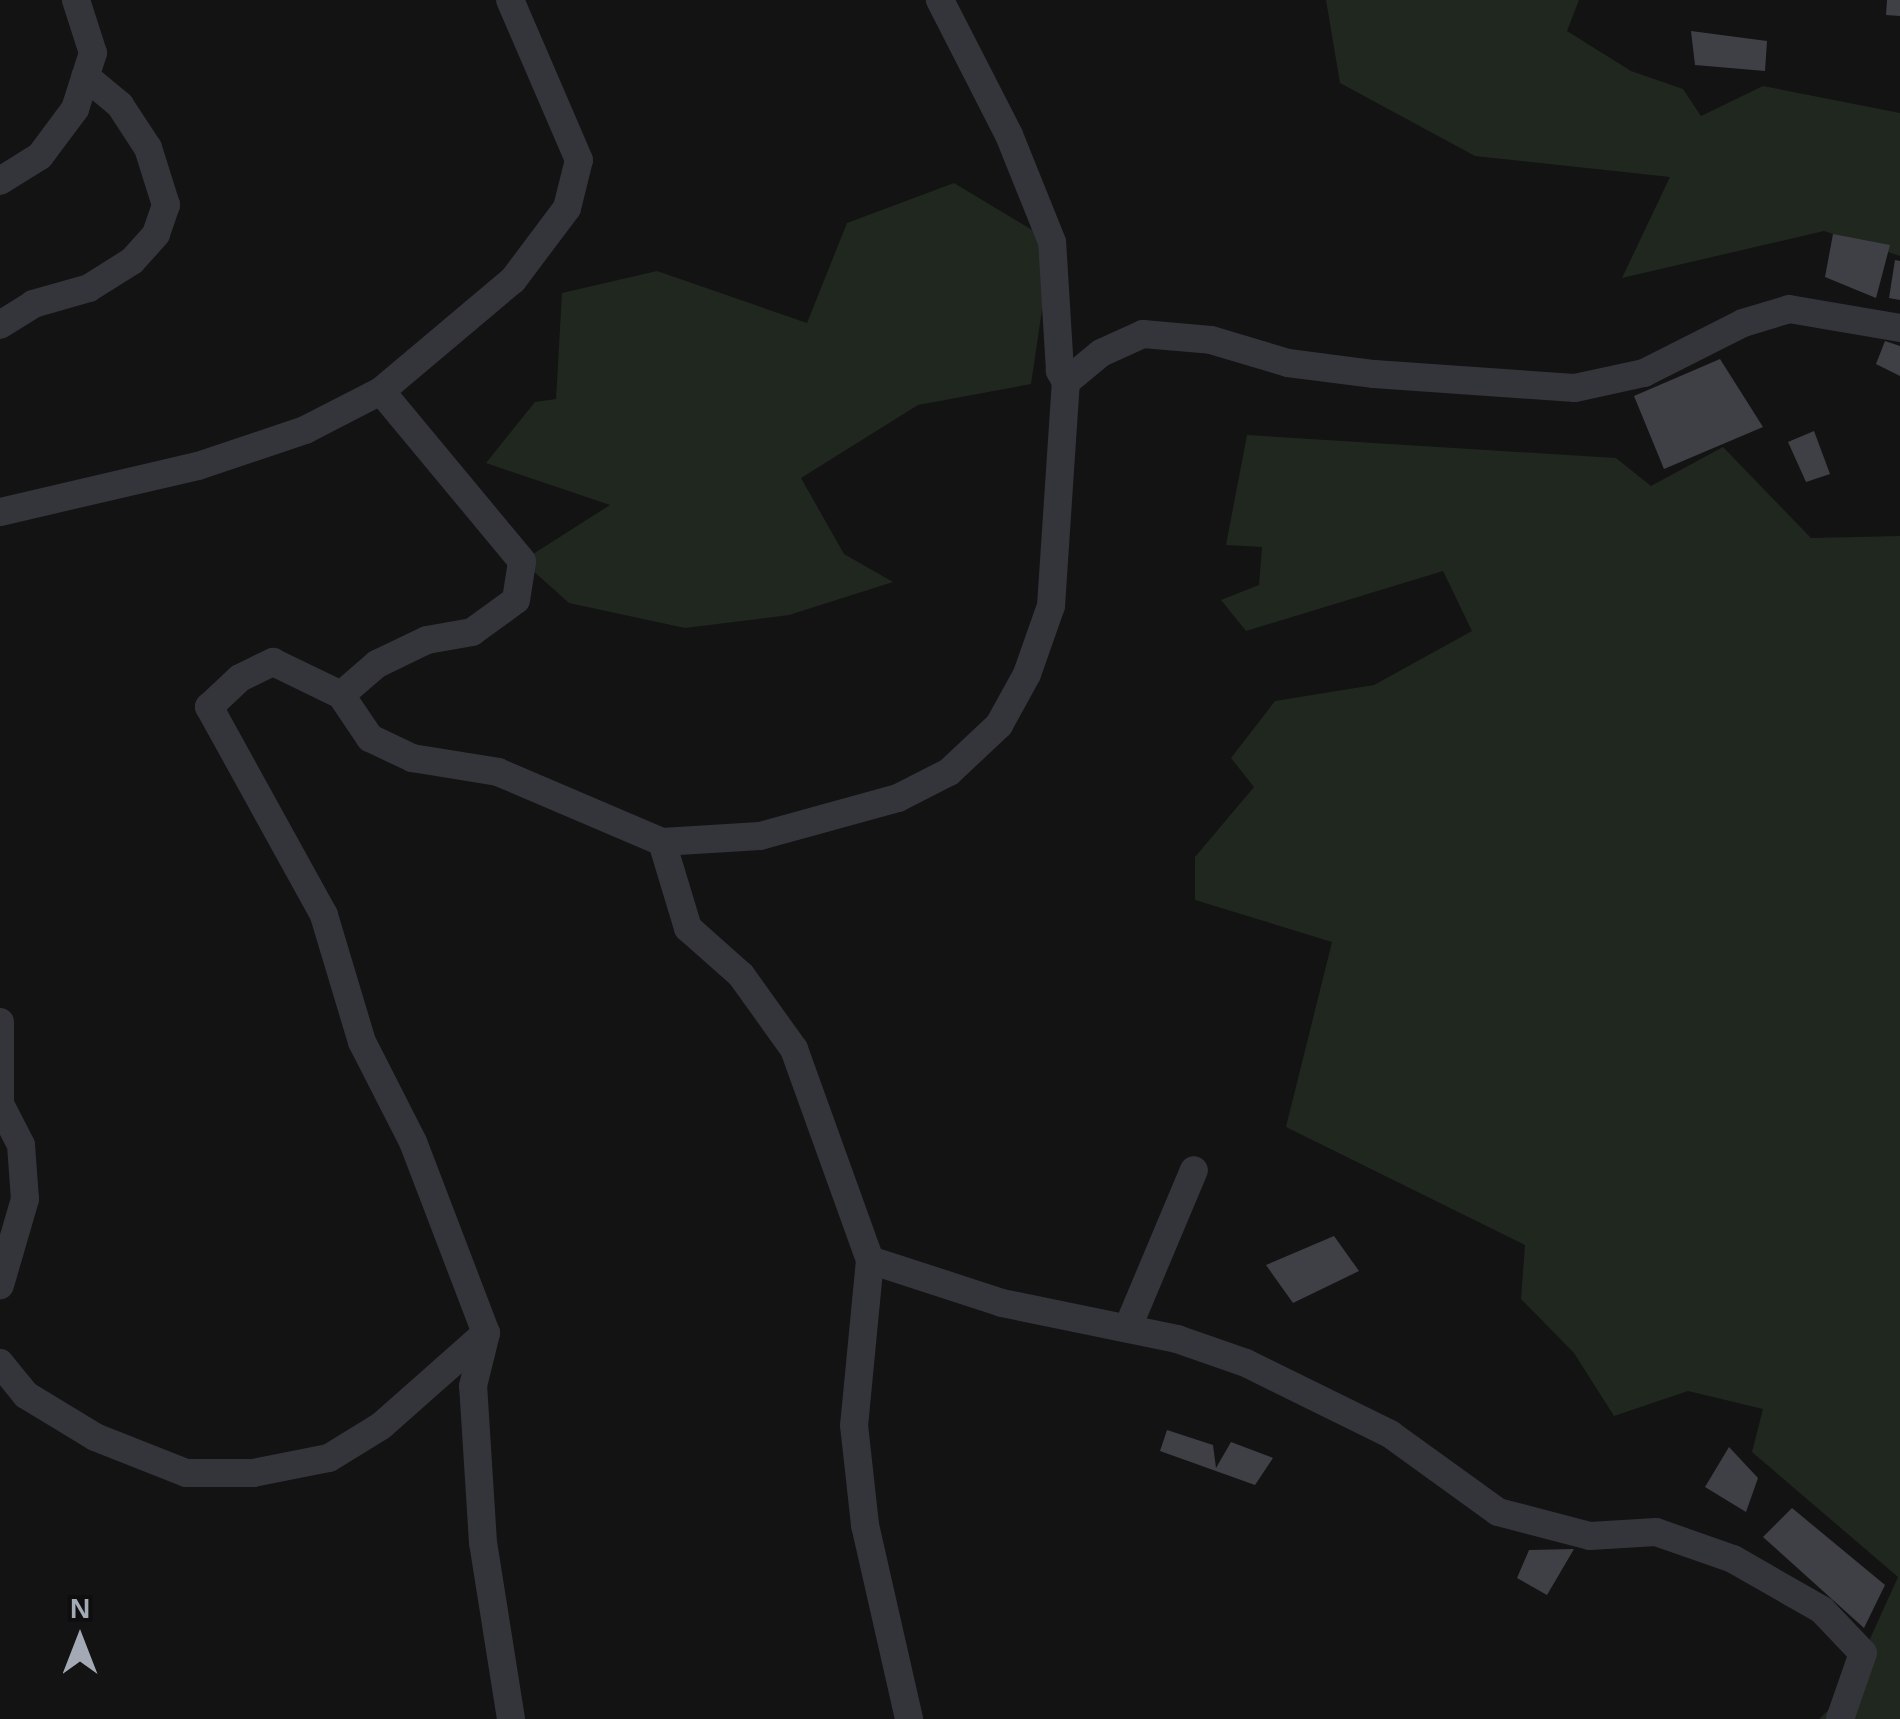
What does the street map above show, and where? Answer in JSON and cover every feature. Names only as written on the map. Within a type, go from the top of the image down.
[{"type":"street","points":[[0,181],[40,156],[74,109],[94,53],[76,0]]},
{"type":"street","points":[[0,512],[256,448],[381,391],[513,280],[567,208],[579,160],[510,0]]},
{"type":"street","points":[[511,1719],[478,1464],[473,1386],[486,1333],[413,1142],[362,1042],[324,915],[209,708],[240,678],[272,662],[341,695],[370,738],[412,758],[498,772],[662,842],[760,836],[898,798],[949,772],[999,725],[1027,674],[1050,606],[1066,382],[1060,371],[1052,242],[1009,136],[940,0]]},
{"type":"street","points":[[0,325],[33,304],[90,288],[132,262],[156,234],[166,205],[148,148],[120,105],[86,76]]},
{"type":"street","points":[[1066,382],[1101,353],[1143,334],[1211,340],[1288,363],[1374,374],[1576,388],[1644,373],[1743,323],[1789,309],[1900,328]]},
{"type":"street","points":[[341,695],[377,664],[426,640],[472,632],[516,600],[522,560],[381,391]]},
{"type":"street","points":[[662,842],[688,928],[742,975],[794,1049],[870,1260],[854,1425],[865,1525],[910,1719]]},
{"type":"street","points":[[0,1022],[0,1104],[21,1145],[25,1199],[0,1285]]},
{"type":"street","points":[[1128,1327],[1194,1170]]},
{"type":"street","points":[[870,1260],[1088,1325],[1128,1327],[1246,1363],[1390,1434],[1498,1512],[1590,1536],[1656,1532],[1734,1559],[1822,1610],[1864,1652],[1840,1719]]},
{"type":"street","points":[[0,1363],[26,1394],[94,1437],[186,1473],[252,1473],[329,1458],[381,1426],[486,1333]]},
{"type":"shaded area","points":[[1326,0],[1579,0],[1567,31],[1631,71],[1683,89],[1701,116],[1763,86],[1900,113],[1900,256],[1824,231],[1622,278],[1670,177],[1475,156],[1340,83]]},
{"type":"shaded area","points":[[954,183],[1052,242],[1031,384],[918,405],[801,478],[844,554],[893,582],[789,615],[685,628],[569,603],[522,561],[610,505],[486,463],[535,402],[556,399],[562,293],[657,271],[807,323],[847,223]]},
{"type":"shaded area","points":[[1247,435],[1616,458],[1651,486],[1723,447],[1811,538],[1900,536],[1900,1719],[1819,1719],[1845,1694],[1898,1577],[1752,1452],[1763,1409],[1688,1391],[1614,1416],[1574,1353],[1521,1299],[1525,1245],[1286,1127],[1332,942],[1195,900],[1195,857],[1254,787],[1231,758],[1275,701],[1374,685],[1472,631],[1443,571],[1246,631],[1221,600],[1259,585],[1262,547],[1226,545]]},
{"type":"building","points":[[1887,0],[1900,0],[1900,16],[1886,15]]},
{"type":"building","points":[[1691,31],[1767,41],[1765,71],[1695,65]]},
{"type":"building","points":[[1833,234],[1890,245],[1876,298],[1825,277]]},
{"type":"building","points":[[1895,260],[1900,261],[1900,300],[1889,298]]},
{"type":"building","points":[[1885,341],[1900,346],[1900,376],[1876,364]]},
{"type":"building","points":[[1720,359],[1763,427],[1664,469],[1634,396]]},
{"type":"building","points":[[1814,431],[1830,474],[1806,482],[1788,442]]},
{"type":"building","points":[[1334,1236],[1359,1271],[1293,1303],[1266,1265]]},
{"type":"building","points":[[1167,1430],[1213,1445],[1216,1468],[1231,1442],[1273,1458],[1255,1485],[1160,1451]]},
{"type":"building","points":[[1729,1447],[1758,1478],[1746,1512],[1705,1487]]},
{"type":"building","points":[[1792,1508],[1885,1585],[1864,1628],[1763,1537]]},
{"type":"building","points":[[1574,1549],[1547,1595],[1517,1578],[1529,1550]]}]
